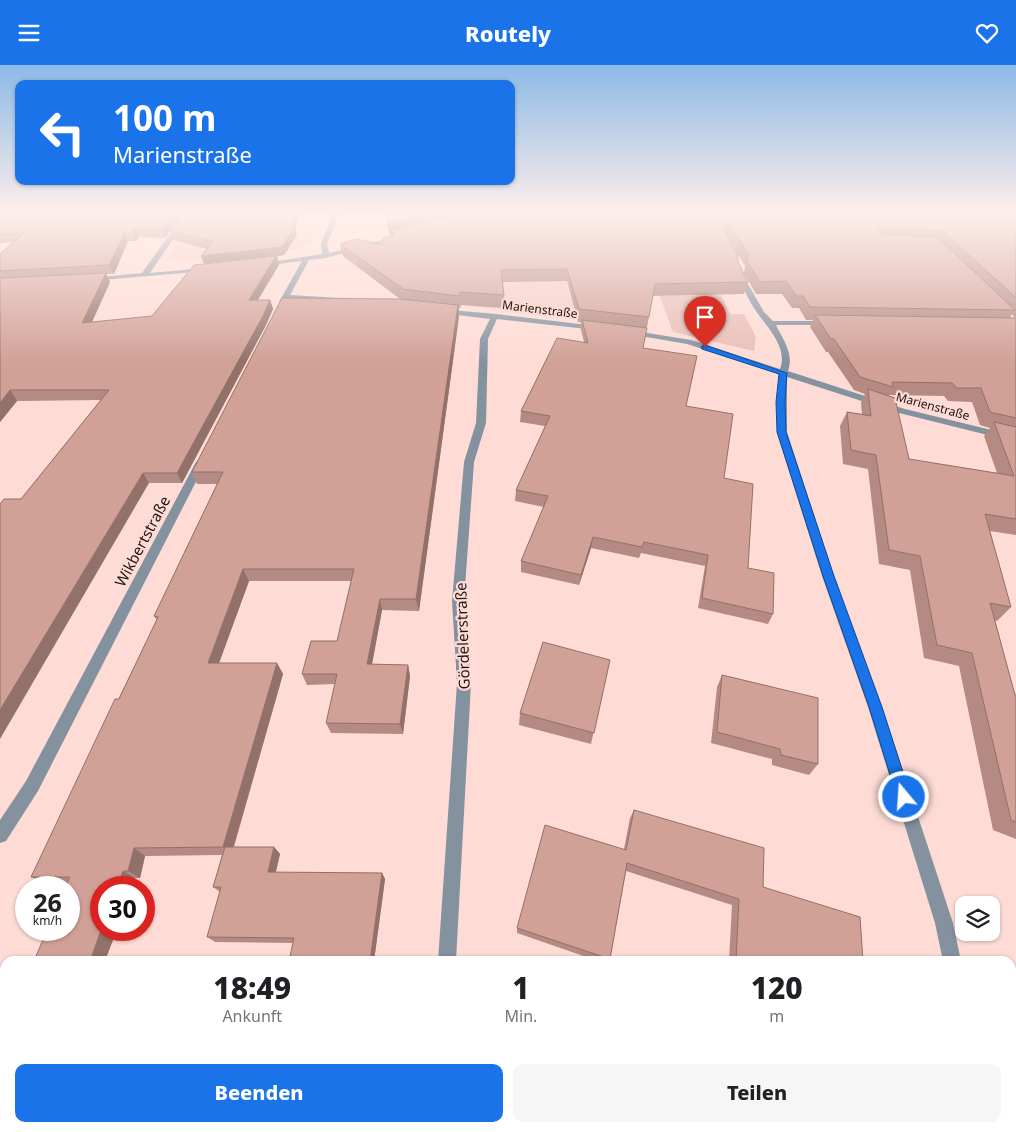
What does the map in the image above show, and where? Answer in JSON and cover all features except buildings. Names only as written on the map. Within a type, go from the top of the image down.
[{"type":"street","points":[[144,276],[153,263]]},
{"type":"street","points":[[254,264],[267,263]]},
{"type":"street","points":[[278,313],[305,263]]},
{"type":"street","points":[[740,267],[739,273],[761,313],[771,323],[785,352],[787,362],[783,373],[780,402],[782,432],[828,576],[875,707],[944,923],[951,956]]},
{"type":"street","points":[[86,280],[210,269]]},
{"type":"street","points":[[286,297],[348,300]]},
{"type":"street","name":"Marienstraße","points":[[431,309],[611,330],[688,342],[902,411],[1016,439]]},
{"type":"street","name":"Gördelerstraße","points":[[447,956],[464,683],[458,591],[469,462],[481,423],[484,339],[489,326],[496,316]]},
{"type":"street","points":[[771,323],[835,323]]},
{"type":"street","name":"Wikbertstraße","points":[[0,835],[32,787],[207,450]]},
{"type":"shaded area","points":[[481,263],[561,263],[577,317],[447,304]]},
{"type":"shaded area","points":[[721,295],[730,314],[744,314],[756,337],[754,351],[673,332],[660,296]]},
{"type":"route","points":[[705,347],[783,373],[780,402],[782,432],[828,576],[875,707],[904,797]]}]
